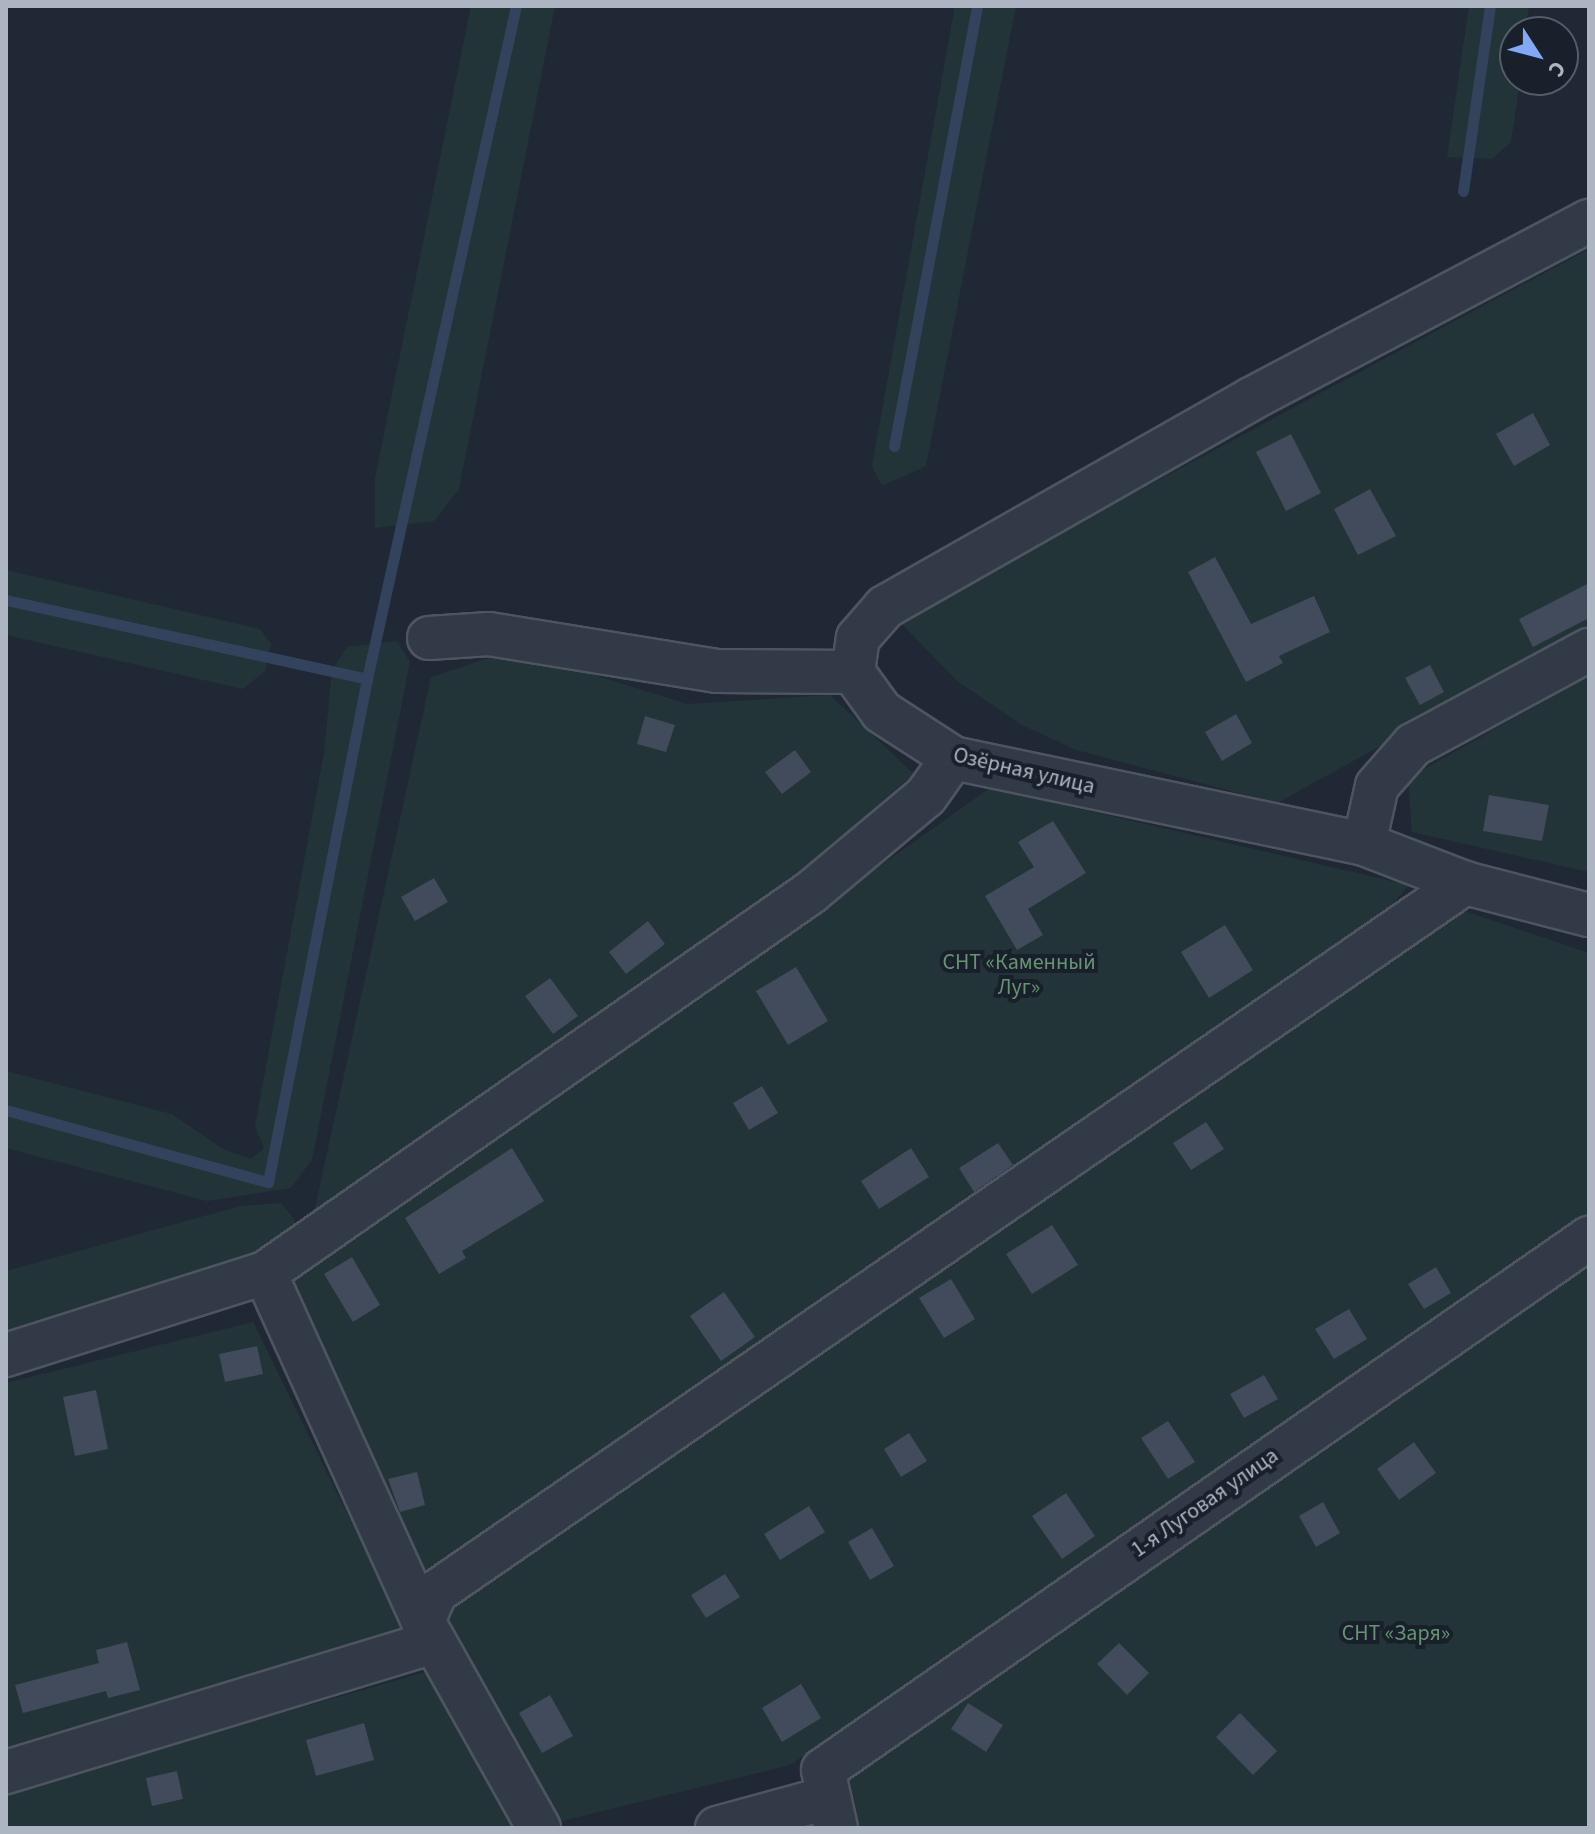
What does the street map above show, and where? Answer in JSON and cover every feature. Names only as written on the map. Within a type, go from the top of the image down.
[{"type":"street","points":[[429,638],[489,634],[717,671],[853,672],[858,638],[885,607],[1251,399],[1589,221]]},
{"type":"street","points":[[1364,844],[1377,786],[1413,745],[1589,650]]},
{"type":"street","name":"Озёрная улица","points":[[853,672],[882,712],[953,758],[1364,844],[1465,883],[1589,915]]},
{"type":"street","points":[[6,1355],[265,1273],[810,893],[926,796],[953,758]]},
{"type":"street","points":[[428,1632],[436,1592],[1465,883]]},
{"type":"street","name":"1-я Луговая улица","points":[[717,1828],[829,1799],[1589,1238]]},
{"type":"street","points":[[265,1273],[428,1632],[539,1828]]},
{"type":"street","points":[[6,1772],[428,1632]]},
{"type":"green space","points":[[471,6],[555,6],[459,489],[434,521],[375,528],[375,478]]},
{"type":"green space","points":[[955,6],[1016,6],[926,466],[882,486],[872,466]]},
{"type":"green space","points":[[1469,6],[1529,6],[1528,16],[1499,16],[1499,96],[1518,96],[1511,142],[1492,159],[1447,157]]},
{"type":"green space","points":[[1589,249],[1589,631],[1277,803],[1076,750],[1022,725],[957,681],[898,620]]},
{"type":"green space","points":[[6,570],[260,629],[271,644],[265,671],[243,689],[6,635]]},
{"type":"green space","points":[[397,641],[410,662],[312,1160],[291,1188],[207,1201],[6,1148],[6,1071],[172,1114],[223,1149],[251,1159],[264,1148],[255,1126],[324,753],[332,670],[347,647]]},
{"type":"green space","points":[[514,650],[687,704],[830,695],[914,774],[811,862],[812,873],[311,1226],[431,677]]},
{"type":"green space","points":[[1589,676],[1589,872],[1412,832],[1408,778]]},
{"type":"green space","name":"СНТ «Каменный Луг»","points":[[990,788],[1409,885],[1349,954],[425,1582],[279,1281],[367,1229]]},
{"type":"green space","points":[[1459,909],[1589,953],[1589,1227],[790,1765],[558,1822],[446,1629],[445,1609]]},
{"type":"green space","points":[[281,1203],[294,1219],[294,1228],[233,1274],[6,1335],[6,1271],[240,1206]]},
{"type":"green space","name":"СНТ «Заря»","points":[[1589,1266],[1589,1828],[848,1828],[833,1780]]},
{"type":"green space","points":[[253,1322],[407,1635],[6,1757],[6,1383]]},
{"type":"green space","points":[[432,1670],[517,1828],[6,1828],[6,1792]]},
{"type":"building","points":[[1533,413],[1550,445],[1514,466],[1496,434]]},
{"type":"building","points":[[1291,434],[1321,493],[1286,511],[1256,452]]},
{"type":"building","points":[[1370,489],[1396,536],[1358,555],[1334,509]]},
{"type":"building","points":[[1215,557],[1251,624],[1314,596],[1330,632],[1279,656],[1283,663],[1246,682],[1188,572]]},
{"type":"building","points":[[1589,583],[1589,618],[1533,647],[1519,619]]},
{"type":"building","points":[[1430,665],[1444,692],[1420,705],[1405,678]]},
{"type":"building","points":[[1236,714],[1252,743],[1222,761],[1205,732]]},
{"type":"building","points":[[645,716],[675,725],[666,752],[637,744]]},
{"type":"building","points":[[795,750],[811,772],[782,794],[765,772]]},
{"type":"building","points":[[1489,795],[1549,805],[1542,841],[1483,831]]},
{"type":"building","points":[[1053,821],[1086,873],[1028,909],[1043,935],[1017,950],[985,896],[1034,867],[1018,842]]},
{"type":"building","points":[[434,878],[448,902],[415,921],[401,897]]},
{"type":"building","points":[[648,921],[665,944],[626,974],[609,952]]},
{"type":"building","points":[[1225,925],[1253,970],[1209,998],[1181,952]]},
{"type":"building","points":[[796,967],[828,1021],[788,1045],[756,991]]},
{"type":"building","points":[[550,978],[578,1016],[553,1034],[525,996]]},
{"type":"building","points":[[762,1086],[778,1113],[749,1130],[733,1103]]},
{"type":"building","points":[[1206,1122],[1224,1149],[1191,1170],[1173,1143]]},
{"type":"building","points":[[998,1143],[1013,1165],[974,1192],[959,1168]]},
{"type":"building","points":[[512,1148],[544,1201],[462,1251],[466,1258],[439,1274],[405,1218]]},
{"type":"building","points":[[911,1148],[929,1177],[879,1209],[861,1181]]},
{"type":"building","points":[[1052,1225],[1078,1265],[1032,1294],[1006,1254]]},
{"type":"building","points":[[352,1257],[380,1305],[353,1322],[324,1274]]},
{"type":"building","points":[[1436,1267],[1451,1293],[1424,1309],[1408,1284]]},
{"type":"building","points":[[951,1279],[975,1319],[944,1338],[919,1298]]},
{"type":"building","points":[[724,1292],[755,1337],[721,1361],[690,1316]]},
{"type":"building","points":[[1349,1309],[1367,1339],[1334,1359],[1315,1329]]},
{"type":"building","points":[[257,1346],[263,1374],[225,1382],[219,1354]]},
{"type":"building","points":[[1264,1375],[1278,1399],[1244,1418],[1230,1394]]},
{"type":"building","points":[[96,1390],[108,1449],[75,1456],[63,1397]]},
{"type":"building","points":[[1168,1421],[1195,1462],[1168,1479],[1141,1438]]},
{"type":"building","points":[[909,1433],[927,1461],[901,1477],[884,1449]]},
{"type":"building","points":[[1414,1442],[1436,1473],[1399,1500],[1377,1469]]},
{"type":"building","points":[[417,1472],[425,1505],[400,1512],[388,1479]]},
{"type":"building","points":[[1066,1493],[1095,1536],[1062,1559],[1032,1516]]},
{"type":"building","points":[[1323,1502],[1340,1533],[1316,1547],[1299,1516]]},
{"type":"building","points":[[809,1506],[825,1532],[780,1560],[764,1534]]},
{"type":"building","points":[[872,1528],[894,1566],[870,1580],[848,1542]]},
{"type":"building","points":[[725,1574],[740,1597],[706,1618],[691,1595]]},
{"type":"building","points":[[127,1642],[140,1690],[108,1698],[106,1691],[23,1713],[15,1685],[99,1663],[96,1650]]},
{"type":"building","points":[[1119,1643],[1149,1673],[1127,1695],[1097,1664]]},
{"type":"building","points":[[801,1684],[821,1718],[782,1742],[762,1708]]},
{"type":"building","points":[[550,1695],[573,1736],[542,1753],[519,1713]]},
{"type":"building","points":[[968,1703],[1003,1725],[986,1752],[951,1729]]},
{"type":"building","points":[[1240,1713],[1277,1751],[1253,1775],[1216,1737]]},
{"type":"building","points":[[364,1723],[374,1760],[316,1776],[306,1740]]},
{"type":"building","points":[[177,1771],[183,1799],[152,1806],[146,1778]]},
{"type":"waterway","points":[[6,1110],[268,1182],[367,679],[516,6]]},
{"type":"waterway","points":[[894,446],[977,6]]},
{"type":"waterway","points":[[1463,191],[1490,6]]},
{"type":"waterway","points":[[6,600],[367,679]]}]
